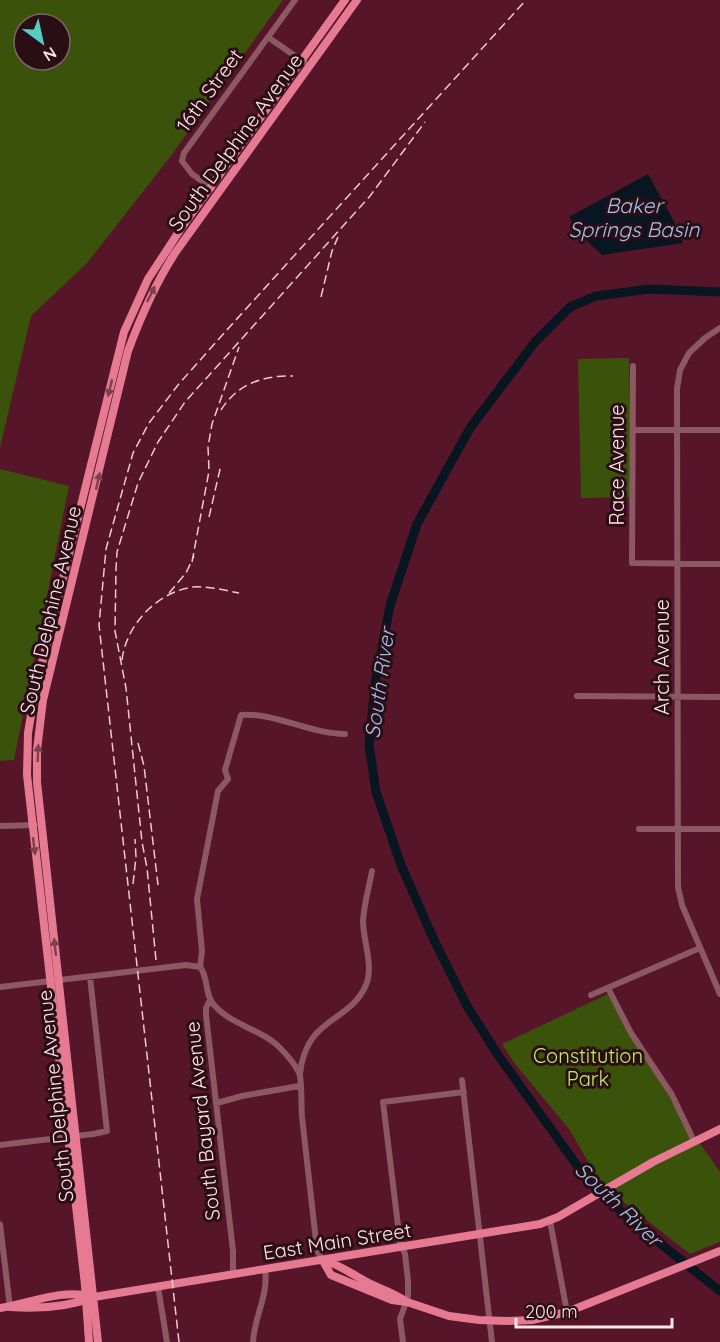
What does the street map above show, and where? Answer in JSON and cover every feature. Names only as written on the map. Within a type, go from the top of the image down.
[{"type":"main road","name":"South Delphine Avenue","points":[[214,190],[345,0]]},
{"type":"main road","name":"South Delphine Avenue","points":[[88,1298],[76,1136],[36,825],[27,775],[28,733],[33,701],[124,332],[148,279],[357,0]]},
{"type":"main road","name":"South Delphine Avenue","points":[[55,980],[67,1137],[88,1298]]},
{"type":"main road","name":"East Main Street","points":[[0,1308],[27,1301],[79,1293],[88,1298],[323,1261],[550,1221],[694,1140],[720,1129]]},
{"type":"main road","points":[[323,1261],[341,1266],[407,1302],[449,1316],[490,1321],[532,1320],[567,1312],[720,1251]]},
{"type":"main road","points":[[88,1298],[89,1342]]},
{"type":"main road","points":[[88,1298],[98,1342]]},
{"type":"street","name":"16th Street","points":[[214,190],[183,166],[184,153],[295,0]]},
{"type":"street","points":[[272,40],[309,66]]},
{"type":"street","name":"Arch Avenue","points":[[720,328],[699,343],[682,364],[678,379],[677,430],[680,897],[720,994]]},
{"type":"street","name":"Race Avenue","points":[[633,366],[632,564],[677,563]]},
{"type":"street","points":[[633,430],[720,430]]},
{"type":"street","points":[[677,563],[720,564]]},
{"type":"street","points":[[577,696],[720,697]]},
{"type":"street","name":"South Bayard Avenue","points":[[233,1274],[233,1251],[206,1015],[206,1008],[210,1000],[204,973],[200,967],[202,951],[197,895],[218,791],[228,779],[225,770],[241,715],[263,717],[316,730],[345,734]]},
{"type":"street","points":[[0,826],[36,825]]},
{"type":"street","points":[[639,829],[720,829]]},
{"type":"street","points":[[323,1261],[317,1250],[299,1086],[300,1075],[303,1056],[316,1033],[356,1000],[367,982],[369,968],[363,921],[372,871]]},
{"type":"street","points":[[591,995],[700,948]]},
{"type":"street","points":[[0,987],[186,965],[200,967]]},
{"type":"street","points":[[0,1145],[106,1132],[90,977]]},
{"type":"street","points":[[608,988],[631,1033],[672,1095],[694,1140]]},
{"type":"street","points":[[210,1000],[223,1013],[261,1033],[277,1045],[300,1075]]},
{"type":"street","points":[[462,1080],[492,1342]]},
{"type":"street","points":[[217,1103],[299,1086]]},
{"type":"street","points":[[403,1342],[400,1319],[407,1302],[408,1272],[396,1212],[383,1102],[464,1092]]},
{"type":"street","points":[[550,1221],[567,1312]]},
{"type":"street","points":[[0,1224],[10,1307]]},
{"type":"street","points":[[253,1342],[255,1320],[266,1287],[265,1269]]},
{"type":"street","points":[[158,1287],[167,1342]]},
{"type":"green space","points":[[0,0],[283,0],[170,157],[88,262],[31,316],[0,448]]},
{"type":"green space","points":[[629,358],[632,497],[581,498],[578,359]]},
{"type":"green space","points":[[0,469],[69,486],[14,760],[0,761]]},
{"type":"green space","name":"Constitution Park","points":[[608,994],[692,1135],[720,1172],[720,1242],[690,1254],[613,1194],[599,1180],[569,1129],[515,1064],[502,1044]]},
{"type":"water","name":"Baker Springs Basin","points":[[648,174],[677,227],[683,243],[602,255],[585,239],[569,217]]},
{"type":"waterway","name":"South River","points":[[720,292],[650,289],[596,296],[570,307],[535,342],[470,428],[417,524],[390,606],[376,678],[369,744],[376,792],[401,865],[434,940],[467,1006],[498,1055],[586,1178],[627,1217],[720,1291]]},
{"type":"railway","points":[[179,1342],[99,625],[106,549],[133,453],[149,423],[178,385],[526,0]]},
{"type":"railway","points":[[156,960],[126,688],[115,631],[117,552],[138,483],[158,442],[185,402],[370,196],[425,122]]},
{"type":"railway","points":[[321,297],[332,251],[338,237]]},
{"type":"railway","points":[[192,562],[209,471],[208,447],[212,424],[239,347]]},
{"type":"railway","points":[[221,410],[235,394],[252,383],[272,377],[293,376]]},
{"type":"railway","points":[[209,517],[221,465]]},
{"type":"railway","points":[[169,593],[186,573],[194,556]]},
{"type":"railway","points":[[122,660],[125,647],[137,623],[145,612],[167,596],[193,587],[239,593]]},
{"type":"railway","points":[[138,743],[144,766],[158,885]]},
{"type":"railway","points":[[133,884],[135,839]]}]
